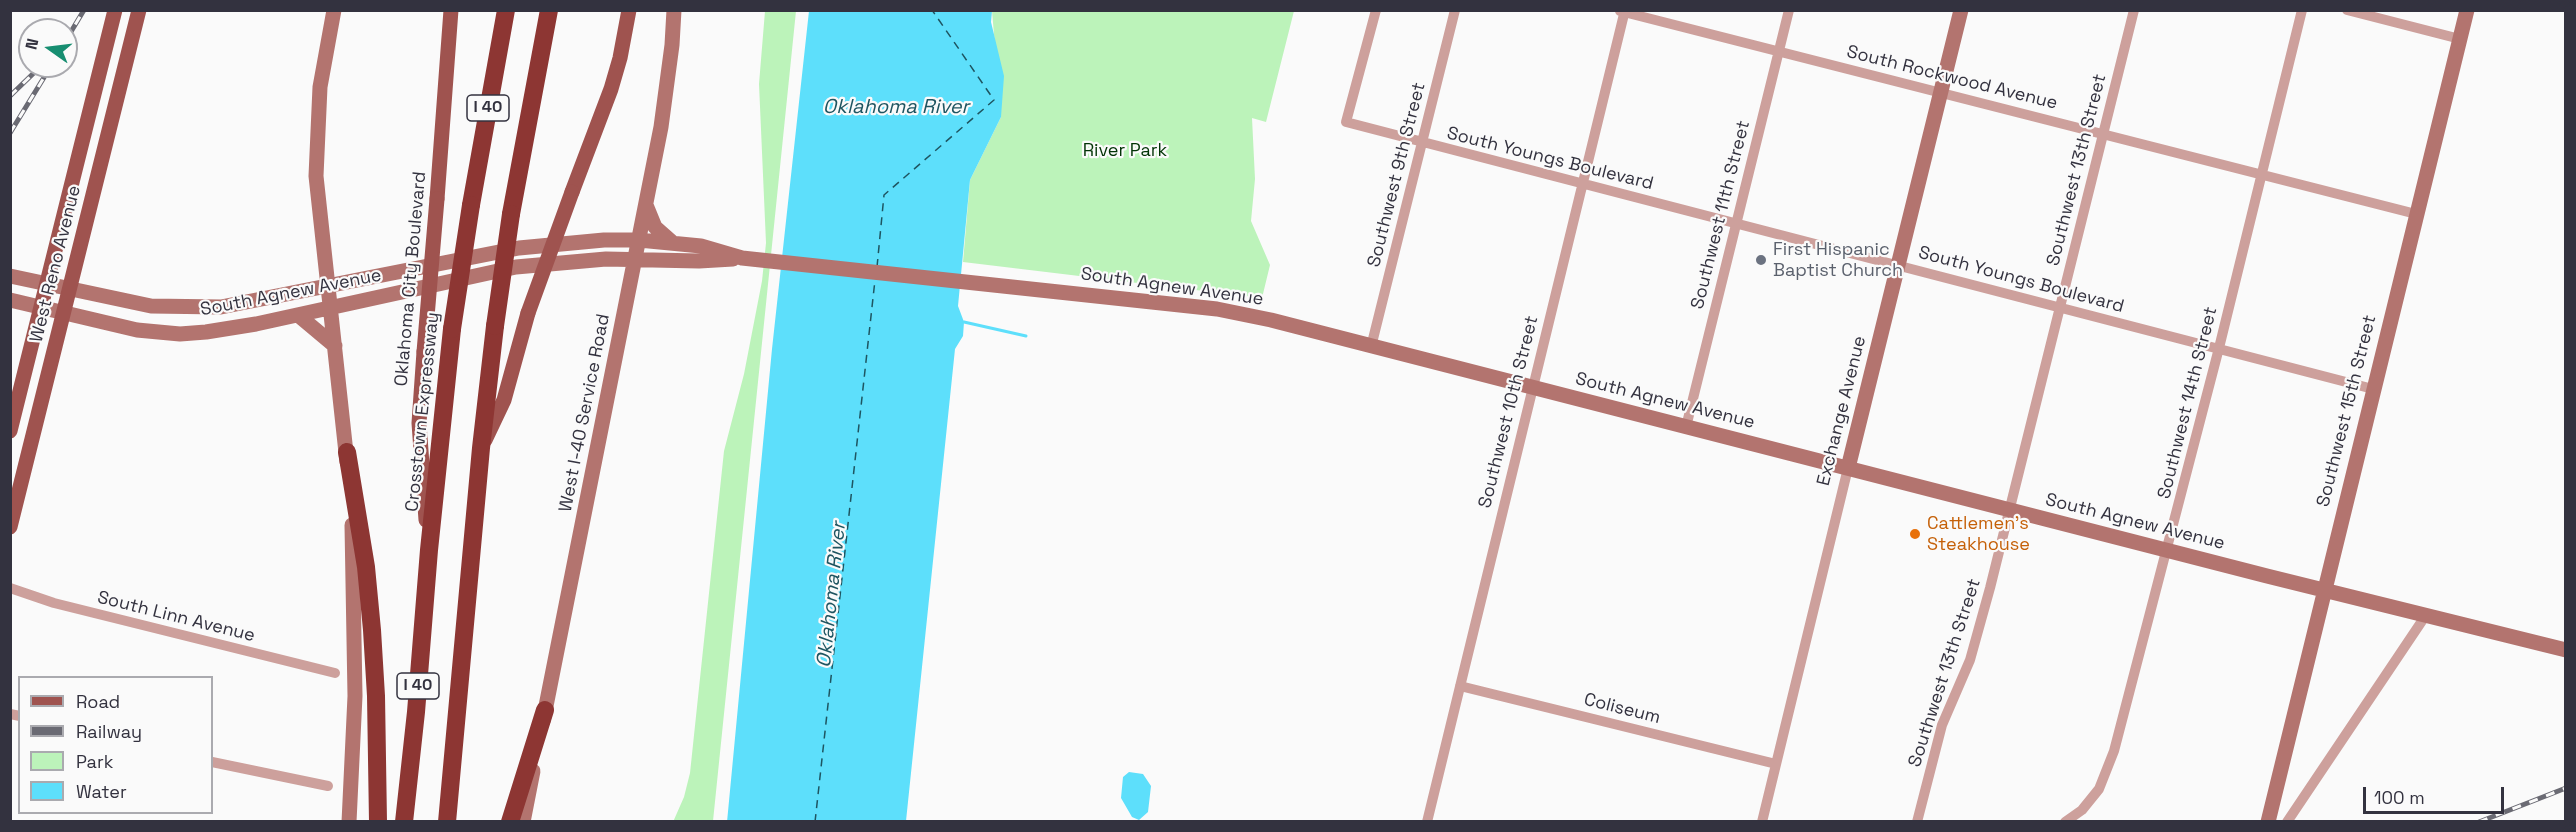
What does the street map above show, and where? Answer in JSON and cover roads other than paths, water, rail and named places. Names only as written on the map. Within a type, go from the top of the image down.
[{"type":"highway","name":"Crosstown Expressway","points":[[405,822],[429,550],[452,329],[471,205],[506,10]]},
{"type":"highway","name":"I 40","points":[[447,822],[481,448],[495,326],[531,96],[549,10]]},
{"type":"highway","points":[[531,96],[560,10]]},
{"type":"highway","points":[[346,452],[366,567],[372,630],[376,696],[378,822]]},
{"type":"highway","points":[[510,822],[545,710]]},
{"type":"main road","name":"West Reno Avenue","points":[[10,430],[115,10]]},
{"type":"main road","name":"West Reno Avenue","points":[[10,527],[17,470],[64,313],[139,10]]},
{"type":"main road","points":[[334,10],[320,87],[316,144],[318,207],[335,345],[351,509],[355,696],[348,822]]},
{"type":"main road","name":"Oklahoma City Boulevard","points":[[429,550],[419,423],[451,10]]},
{"type":"main road","points":[[481,448],[504,400],[528,313],[611,89],[620,58],[629,10]]},
{"type":"main road","name":"West I-40 Service Road","points":[[523,822],[646,205],[668,86],[674,10]]},
{"type":"main road","name":"Exchange Avenue","points":[[1848,468],[1961,10]]},
{"type":"main road","name":"Southwest 15th Street","points":[[2268,822],[2323,590],[2467,10]]},
{"type":"main road","points":[[99,72],[122,78]]},
{"type":"main road","points":[[646,205],[655,227],[672,242]]},
{"type":"main road","name":"South Agnew Avenue","points":[[10,276],[151,306],[204,308],[239,304],[519,248],[594,240],[639,240],[672,242],[700,254]]},
{"type":"main road","name":"South Agnew Avenue","points":[[10,300],[137,330],[180,334],[206,332],[298,315],[516,267],[560,262],[700,254],[1217,309],[1271,320],[2565,650]]},
{"type":"main road","points":[[204,308],[206,332]]},
{"type":"main road","points":[[298,315],[335,345]]},
{"type":"street","name":"South Youngs Boulevard","points":[[1376,10],[1346,122],[2373,388]]},
{"type":"street","name":"Southwest 9th Street","points":[[1371,347],[1455,10]]},
{"type":"street","name":"Southwest 11th Street","points":[[1686,427],[1789,10]]},
{"type":"street","name":"Southwest 13th Street","points":[[1917,822],[1942,725],[1973,652],[2134,10]]},
{"type":"street","name":"Southwest 14th Street","points":[[2065,822],[2092,800],[2108,770],[2168,550],[2302,10]]},
{"type":"street","points":[[2347,10],[2460,39]]},
{"type":"street","name":"South Rockwood Avenue","points":[[1623,11],[2416,214]]},
{"type":"street","name":"Southwest 10th Street","points":[[1427,822],[1623,11]]},
{"type":"street","name":"Exchange Avenue","points":[[1762,822],[1848,468]]},
{"type":"street","name":"South Linn Avenue","points":[[10,588],[54,603],[335,673]]},
{"type":"street","points":[[2287,822],[2426,615]]},
{"type":"street","name":"Coliseum","points":[[1460,686],[1776,765]]},
{"type":"street","points":[[213,762],[328,786]]},
{"type":"water","name":"Oklahoma River","points":[[809,11],[992,11],[991,22],[1004,76],[1001,117],[970,180],[958,306],[964,322],[963,336],[955,349],[906,821],[727,822],[772,349]]},
{"type":"water","points":[[1129,772],[1143,774],[1151,786],[1148,812],[1139,820],[1132,817],[1121,798],[1123,777]]},
{"type":"waterway","points":[[964,322],[1026,336]]},
{"type":"railway","points":[[78,20],[84,10]]},
{"type":"railway","points":[[10,96],[29,78]]},
{"type":"railway","points":[[10,133],[44,78]]},
{"type":"railway","points":[[2479,822],[2566,788]]},
{"type":"place","name":"First Hispanic Baptist Church","points":[[1761,260]]},
{"type":"place","name":"Cattlemen's Steakhouse","points":[[1915,534]]},
{"type":"park label","name":"River Park","points":[[1125,151]]}]
